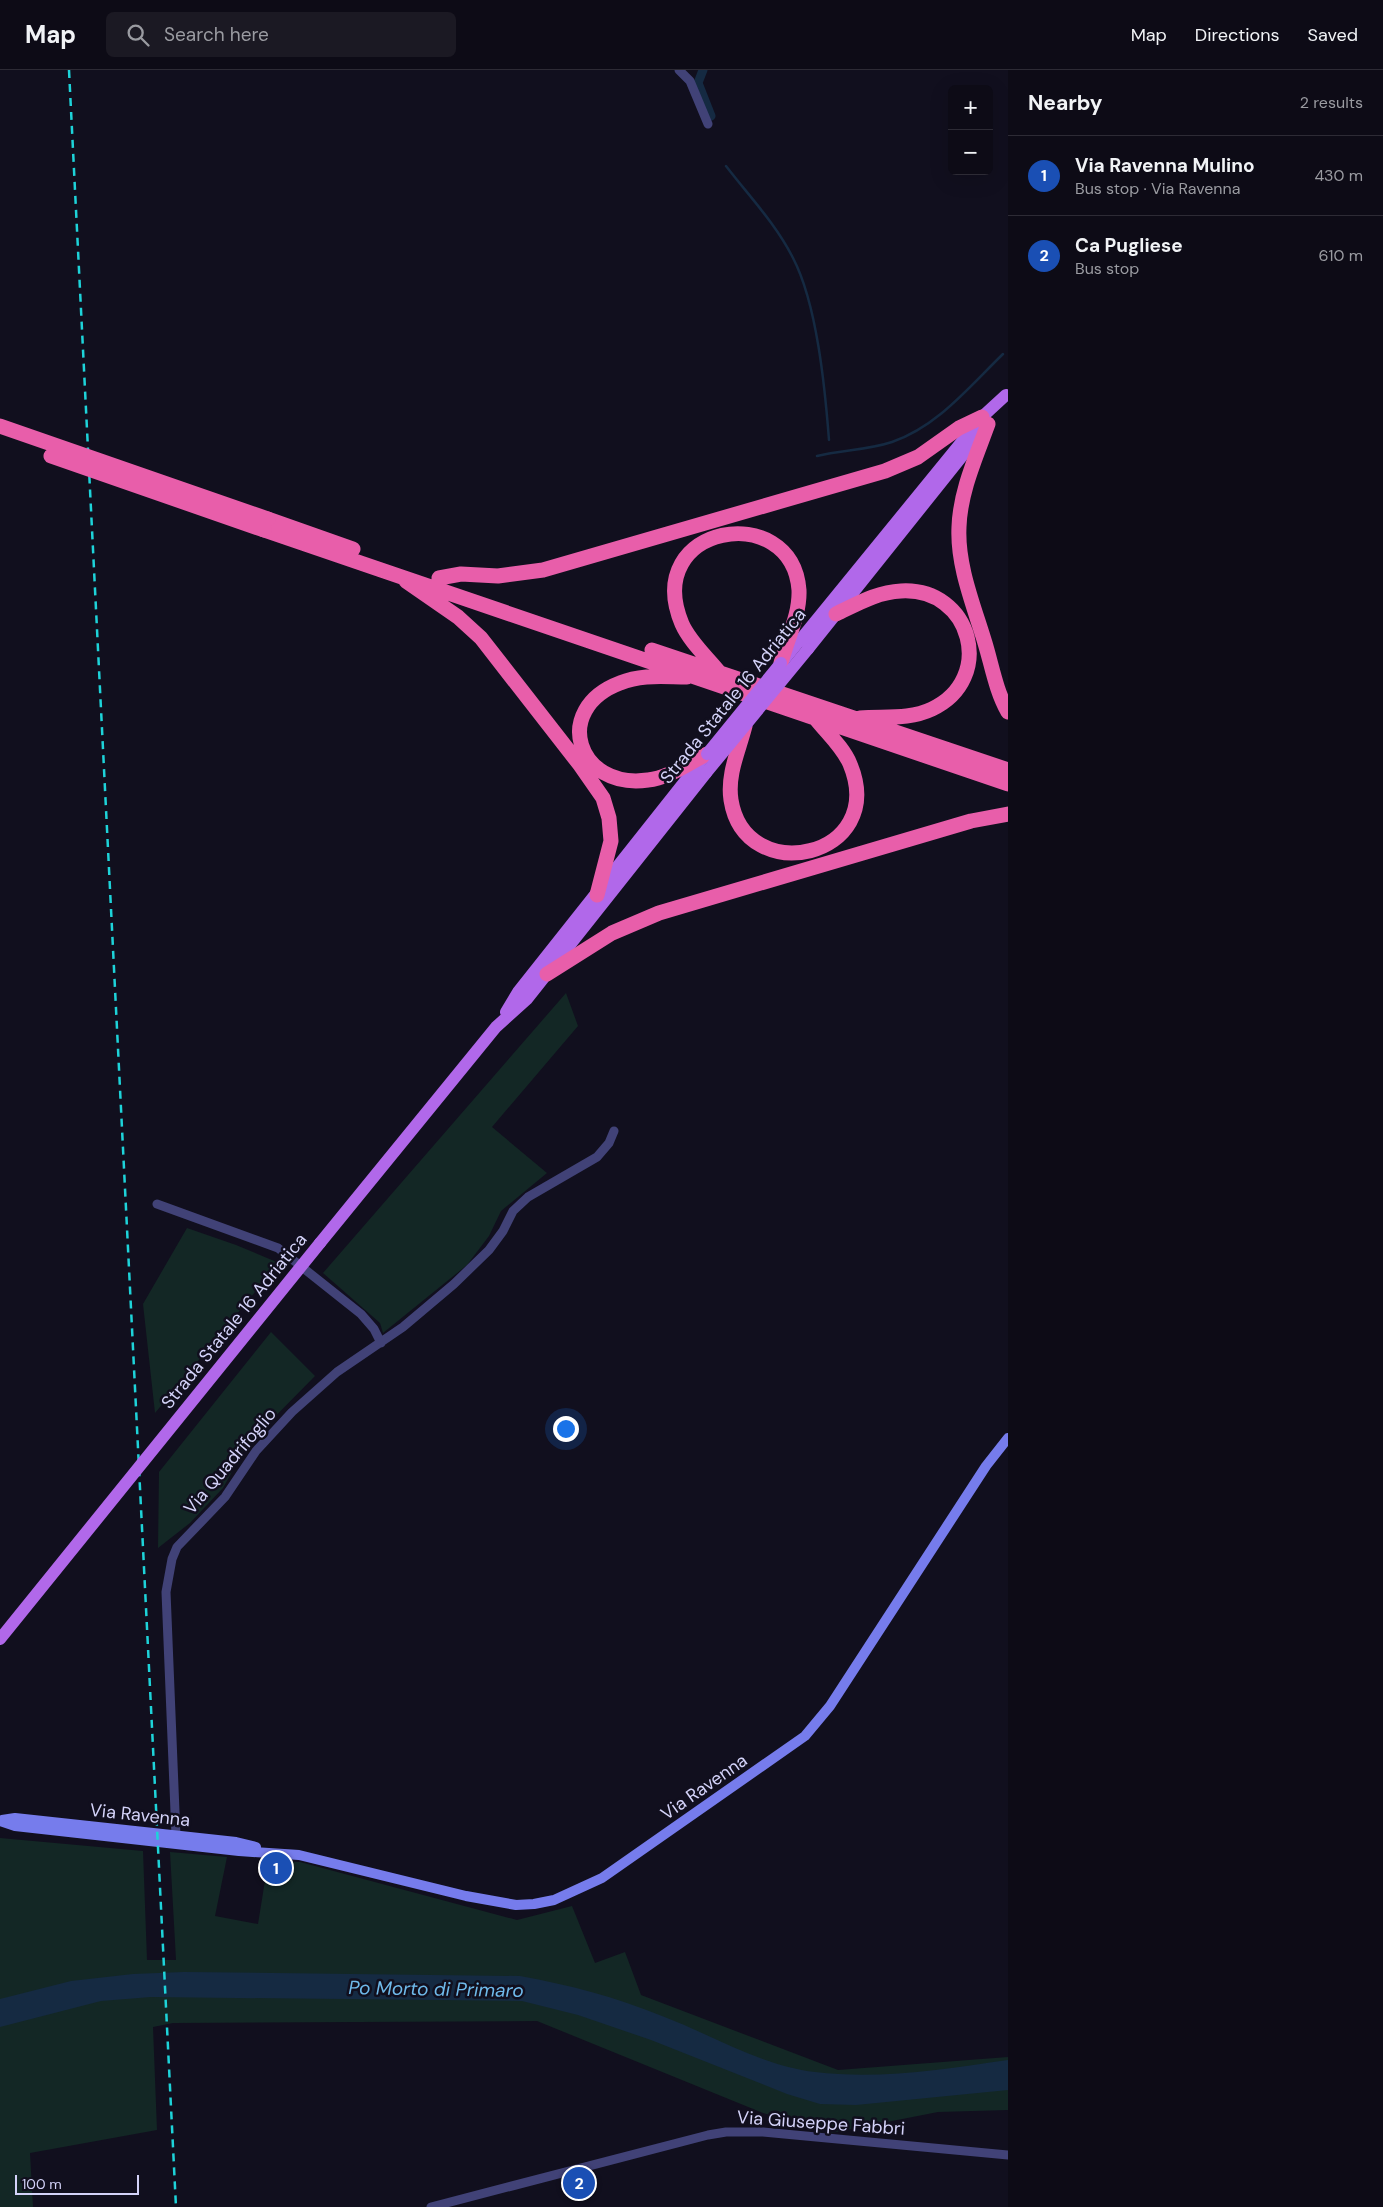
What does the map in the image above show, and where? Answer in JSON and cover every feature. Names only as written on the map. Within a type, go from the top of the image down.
[{"type":"highway","points":[[439,578],[461,574],[498,576],[543,570],[837,486],[906,463],[932,448],[959,428],[985,421]]},
{"type":"highway","points":[[985,421],[962,504],[959,541],[972,598],[997,685],[1008,712]]},
{"type":"highway","points":[[0,426],[397,574],[1008,784]]},
{"type":"highway","points":[[0,437],[439,578],[1008,770]]},
{"type":"highway","points":[[719,672],[683,626],[677,604],[676,584],[680,566],[685,558],[700,544],[717,535],[737,533],[758,537],[776,546],[790,562],[797,581],[798,601],[794,623],[786,641],[781,663]]},
{"type":"highway","points":[[397,574],[427,598],[458,618],[481,638],[597,788],[609,818],[611,842],[596,895]]},
{"type":"highway","points":[[836,614],[879,594],[902,591],[925,594],[942,600],[956,613],[966,630],[970,650],[968,666],[961,685],[955,693],[940,705],[922,714],[903,717],[853,719]]},
{"type":"highway","points":[[699,677],[655,676],[636,678],[618,683],[594,699],[583,715],[580,724],[580,741],[585,756],[596,768],[610,777],[629,782],[649,780],[695,769],[707,754]]},
{"type":"highway","points":[[745,726],[733,764],[730,784],[731,800],[736,818],[745,832],[759,844],[774,851],[792,852],[818,849],[834,841],[844,831],[852,818],[856,795],[855,779],[845,755],[815,718]]},
{"type":"highway","points":[[546,974],[612,933],[659,913],[971,821],[1008,814]]},
{"type":"main road","name":"Strada Statale 16 Adriatica","points":[[0,1639],[496,1027],[518,992],[695,769],[745,726],[815,632],[1007,394]]},
{"type":"main road","name":"Strada Statale 16 Adriatica","points":[[707,754],[781,663],[836,614],[985,421]]},
{"type":"main road","name":"Strada Statale 16 Adriatica","points":[[496,1027],[527,999],[695,769]]},
{"type":"main road","name":"Via Ravenna","points":[[0,1821],[15,1818],[236,1842],[276,1852],[328,1861],[466,1896],[516,1904],[534,1904],[554,1900],[602,1878],[793,1745],[818,1722],[986,1466],[1008,1438]]},
{"type":"main road","name":"Via Ravenna","points":[[0,1821],[15,1826],[239,1851],[276,1852]]},
{"type":"street","points":[[679,70],[693,86],[708,124]]},
{"type":"street","name":"Via Quadrifoglio","points":[[176,1836],[166,1592],[172,1559],[177,1547],[225,1497],[256,1451],[292,1412],[337,1372],[403,1327],[475,1266],[503,1231],[513,1211],[528,1197],[597,1156],[609,1143],[614,1131]]},
{"type":"street","points":[[157,1204],[283,1251],[361,1314],[374,1329],[381,1343]]},
{"type":"street","name":"Via Giuseppe Fabbri","points":[[431,2207],[631,2154],[726,2132],[763,2132],[1008,2155]]},
{"type":"green space","points":[[566,993],[578,1026],[492,1127],[547,1173],[501,1211],[489,1236],[467,1265],[383,1333],[380,1323],[323,1273]]},
{"type":"green space","points":[[187,1228],[236,1245],[279,1263],[155,1413],[143,1304]]},
{"type":"green space","points":[[271,1332],[315,1376],[247,1445],[223,1488],[190,1523],[158,1548],[159,1472]]},
{"type":"green space","points":[[0,1838],[143,1851],[147,1960],[176,1960],[170,1852],[227,1857],[215,1916],[258,1924],[268,1862],[300,1862],[517,1920],[572,1906],[595,1963],[625,1952],[641,1995],[838,2070],[1008,2057],[1008,2110],[938,2112],[831,2133],[763,2113],[537,2021],[173,2023],[153,2027],[157,2130],[30,2153],[33,2207],[0,2207]]},
{"type":"water","name":"Po Morto di Primaro","points":[[184,1972],[520,1976],[557,1983],[610,1997],[681,2024],[756,2057],[795,2069],[839,2074],[888,2074],[936,2070],[1008,2060],[1008,2090],[856,2105],[820,2104],[787,2094],[651,2040],[578,2015],[522,2001],[151,1997],[101,2001],[0,2027],[0,1999],[71,1981],[133,1974]]},
{"type":"waterway","points":[[703,70],[698,83],[711,116]]},
{"type":"waterway","points":[[726,166],[779,234],[793,258],[801,277],[819,347],[829,440]]},
{"type":"waterway","points":[[817,456],[883,445],[909,435],[938,416],[952,404],[1003,354]]},
{"type":"railway","points":[[69,70],[176,2207]]},
{"type":"place","name":"Via Ravenna Mulino","points":[[276,1868]]},
{"type":"place","name":"Ca Pugliese","points":[[579,2183]]}]
